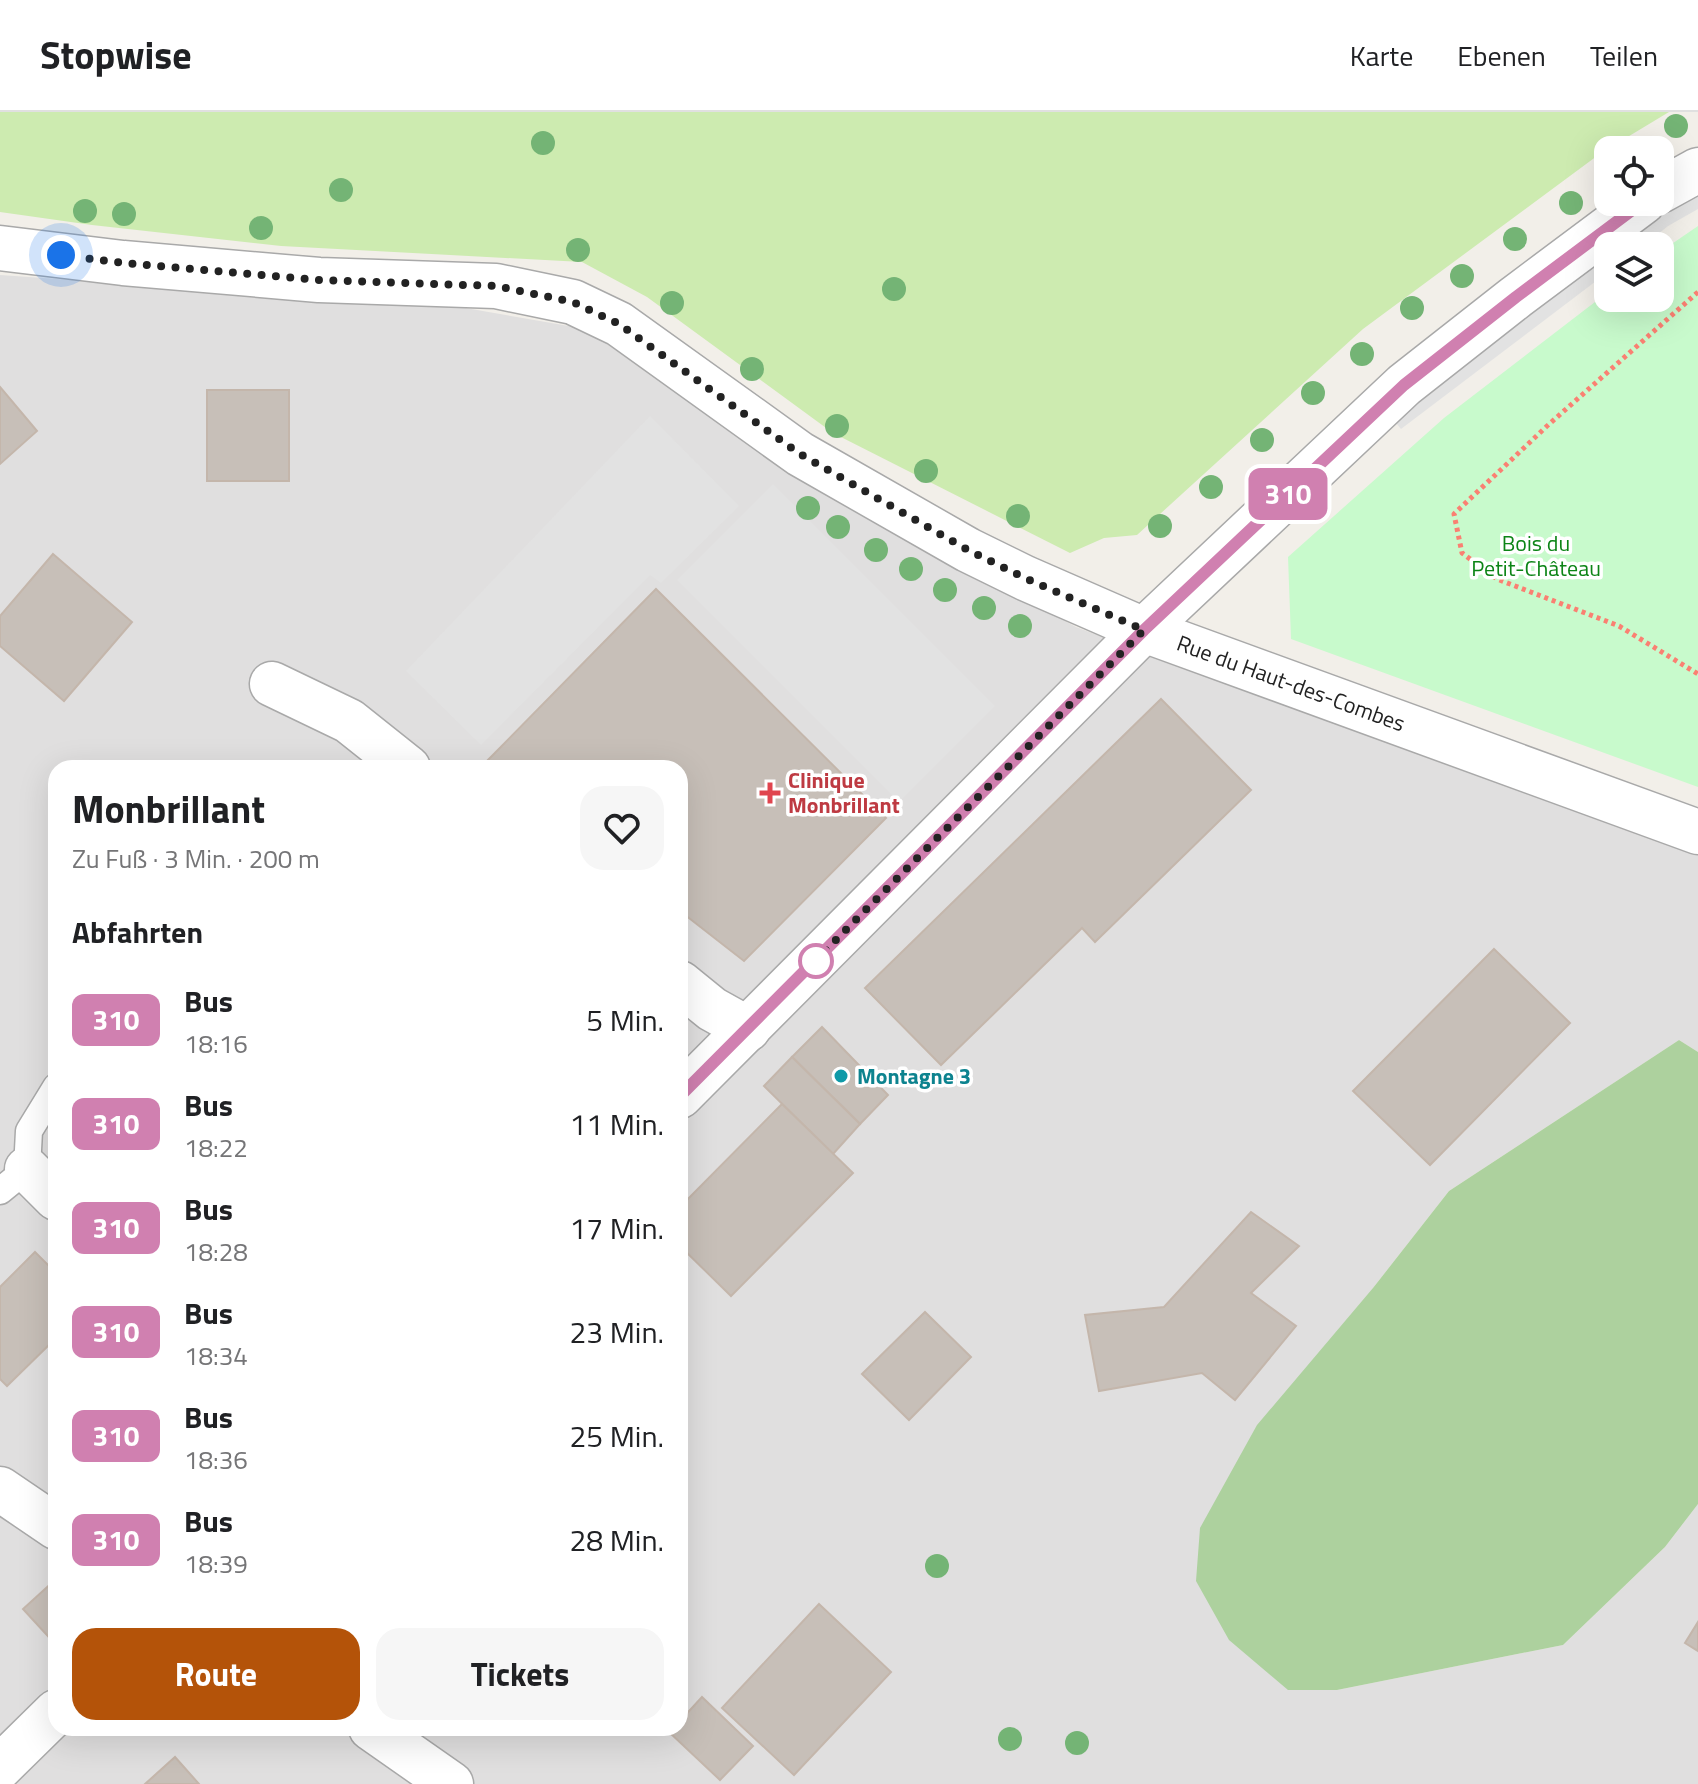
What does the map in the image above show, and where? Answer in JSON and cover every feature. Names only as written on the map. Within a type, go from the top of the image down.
[{"type":"street","points":[[1674,183],[1698,170]]},
{"type":"street","points":[[688,1088],[1144,630],[1404,385],[1624,216]]},
{"type":"street","name":"Rue du Haut-des-Combes","points":[[0,248],[123,263],[319,280],[496,286],[573,302],[619,324],[800,454],[968,550],[1025,578],[1144,630],[1698,832]]},
{"type":"street","points":[[272,684],[349,721],[398,760]]},
{"type":"street","points":[[688,990],[712,1009],[748,1029]]},
{"type":"street","points":[[0,1489],[48,1522]]},
{"type":"street","points":[[0,1767],[48,1720]]},
{"type":"street","points":[[382,1736],[451,1784]]},
{"type":"lane","points":[[28,1186],[29,1131],[48,1100]]},
{"type":"path","points":[[1698,292],[1547,426],[1454,514],[1462,553],[1497,579],[1619,626],[1698,674]]},
{"type":"shaded area","points":[[1698,190],[1698,209],[1660,232],[1634,232],[1655,216],[1674,216],[1674,204]]},
{"type":"shaded area","points":[[1594,262],[1594,283],[1401,429],[1391,417]]},
{"type":"shaded area","points":[[0,275],[460,307],[586,329],[787,471],[1076,627],[1244,691],[1698,843],[1698,1052],[1679,1040],[1449,1191],[1373,1288],[1288,1690],[1337,1690],[1563,1645],[1665,1547],[1698,1504],[1698,1784],[0,1784]]},
{"type":"shaded area","points":[[650,416],[739,506],[661,583],[650,575],[481,745],[406,671]]},
{"type":"shaded area","points":[[773,484],[995,706],[899,802],[677,580]]},
{"type":"green space","points":[[0,112],[1669,112],[1629,136],[1594,136],[1594,158],[1363,329],[1137,535],[1104,538],[1070,553],[833,433],[647,297],[582,262],[281,246],[0,212]]},
{"type":"green space","name":"Bois du Petit-Château","points":[[1698,226],[1698,787],[1291,639],[1288,557],[1444,418],[1594,303],[1594,312],[1674,312],[1674,242]]},
{"type":"green space","points":[[1679,1040],[1698,1052],[1698,1504],[1665,1547],[1563,1645],[1337,1690],[1288,1690],[1229,1640],[1196,1581],[1200,1528],[1257,1425],[1373,1288],[1449,1191]]},
{"type":"building","points":[[0,387],[37,431],[0,464]]},
{"type":"building","points":[[207,390],[289,390],[289,481],[207,481]]},
{"type":"building","points":[[53,554],[132,622],[64,701],[0,646],[0,616]]},
{"type":"building","name":"Clinique Monbrillant","points":[[656,589],[886,818],[744,961],[688,917],[688,760],[488,760]]},
{"type":"building","points":[[1161,699],[1251,790],[1095,942],[1082,928],[941,1065],[865,988]]},
{"type":"building","points":[[1494,949],[1570,1023],[1430,1165],[1353,1091]]},
{"type":"building","name":"Montagne 3","points":[[822,1027],[888,1095],[860,1124],[792,1057]]},
{"type":"building","points":[[792,1057],[860,1124],[833,1154],[764,1086]]},
{"type":"building","points":[[782,1104],[853,1173],[731,1296],[688,1254],[688,1199]]},
{"type":"building","points":[[1251,1212],[1299,1246],[1251,1293],[1296,1326],[1235,1400],[1202,1373],[1099,1391],[1085,1315],[1164,1307]]},
{"type":"building","points":[[35,1252],[48,1265],[48,1346],[7,1386],[0,1379],[0,1287]]},
{"type":"building","points":[[925,1312],[971,1357],[909,1420],[862,1374]]},
{"type":"building","points":[[48,1586],[48,1636],[23,1609]]},
{"type":"building","points":[[819,1604],[891,1672],[794,1775],[722,1708]]},
{"type":"building","points":[[1698,1622],[1698,1651],[1685,1643]]},
{"type":"building","points":[[702,1697],[753,1746],[720,1780],[673,1736],[688,1736],[688,1712]]},
{"type":"building","points":[[175,1757],[199,1784],[145,1784]]},
{"type":"bus line","name":"310","points":[[688,1088],[1144,630],[1404,385],[1624,216]]},
{"type":"place","name":"Clinique Monbrillant","points":[[770,793]]},
{"type":"place","name":"Montagne 3","points":[[841,1076]]},
{"type":"route","points":[[61,255],[319,280],[496,286],[573,302],[619,324],[800,454],[968,550],[1144,630],[809,967],[816,961]]}]
